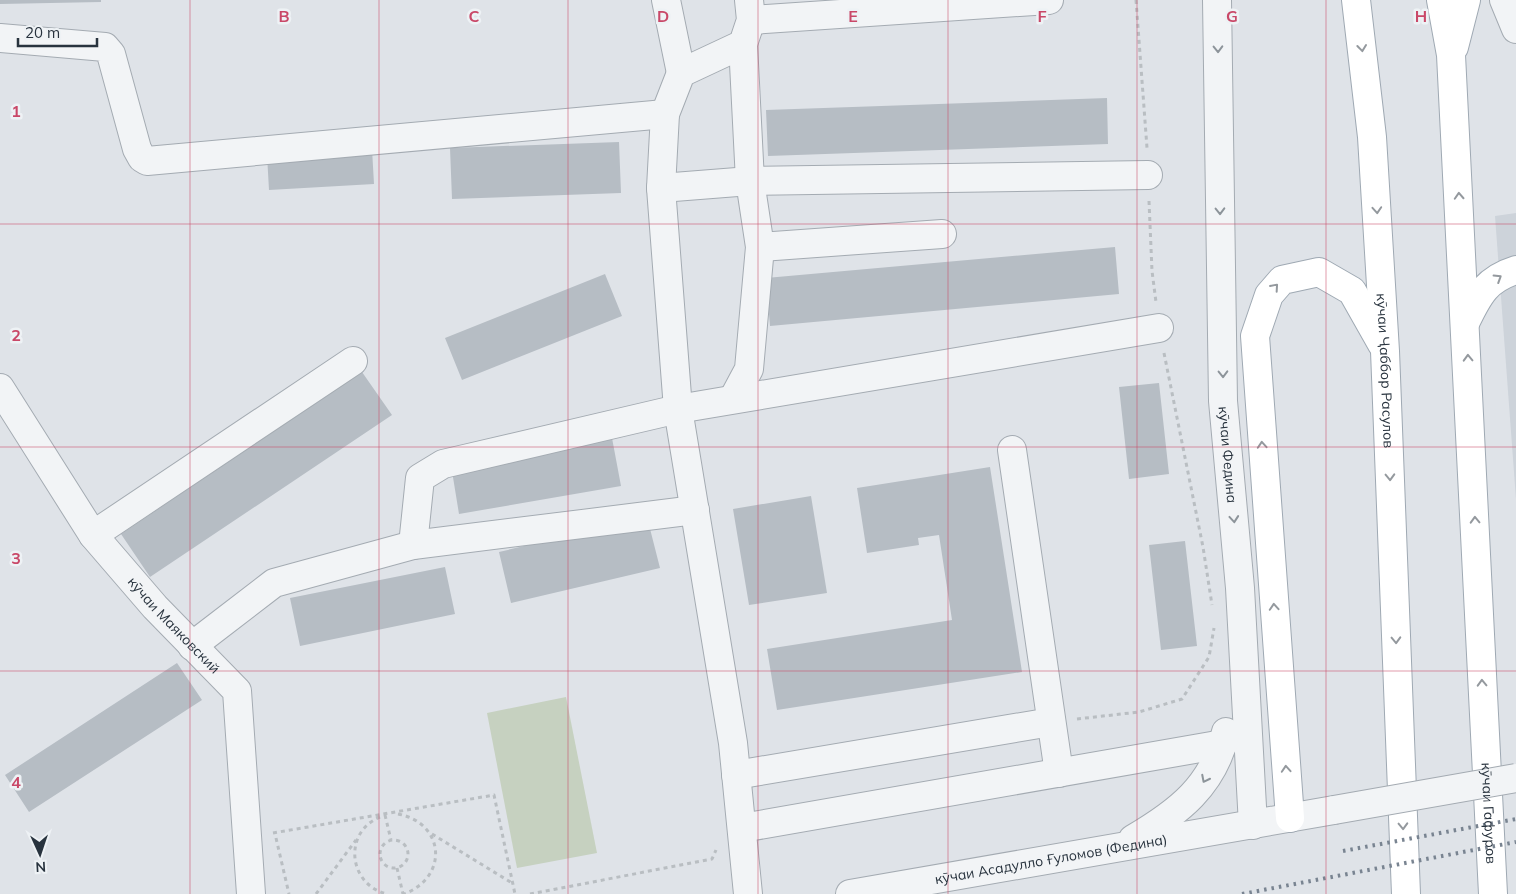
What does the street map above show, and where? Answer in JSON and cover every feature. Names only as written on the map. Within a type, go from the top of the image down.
[{"type":"main road","name":"кӯчаи Ҷаббор Расулов","points":[[1356,0],[1372,137],[1385,351],[1406,894]]},
{"type":"main road","points":[[1441,0],[1451,55],[1466,320]]},
{"type":"main road","points":[[1451,55],[1466,0]]},
{"type":"main road","points":[[1466,320],[1478,295],[1498,276],[1516,270]]},
{"type":"main road","points":[[1290,818],[1255,336],[1269,294],[1282,280],[1318,272],[1352,291],[1385,351]]},
{"type":"main road","name":"кӯчаи Гафуров","points":[[1466,320],[1493,894]]},
{"type":"street","points":[[666,0],[681,73]]},
{"type":"street","points":[[748,894],[731,835],[736,775],[733,742],[678,409],[660,188],[665,114],[681,73],[748,21],[1049,0]]},
{"type":"street","name":"кӯчаи Федина","points":[[1217,0],[1223,401],[1240,588],[1242,667],[1253,825]]},
{"type":"street","points":[[733,399],[749,369],[760,247],[750,181],[748,21]]},
{"type":"street","points":[[0,38],[104,47],[111,54],[137,149],[142,158],[147,161],[665,114]]},
{"type":"street","points":[[660,188],[750,181],[1148,175]]},
{"type":"street","points":[[760,247],[942,234]]},
{"type":"street","points":[[413,545],[420,478],[443,464],[678,409],[1159,328]]},
{"type":"street","points":[[93,534],[353,361]]},
{"type":"street","name":"кӯчаи Маяковский","points":[[0,388],[93,534],[155,607],[237,691],[251,894]]},
{"type":"street","points":[[1012,450],[1059,773]]},
{"type":"street","points":[[192,646],[274,583],[413,545],[695,510]]},
{"type":"street","points":[[1118,847],[1169,818],[1201,787],[1224,744],[1242,667]]},
{"type":"street","points":[[736,775],[1051,722]]},
{"type":"street","points":[[731,835],[1224,744]]},
{"type":"street","points":[[1253,825],[1516,778]]},
{"type":"street","name":"кӯчаи Асадулло Ғуломов (Федина)","points":[[850,894],[1253,825]]},
{"type":"path","points":[[1136,0],[1148,175],[1152,271],[1159,328],[1203,547],[1213,614]]},
{"type":"path","points":[[1051,722],[1138,712],[1182,699],[1209,657],[1214,624]]},
{"type":"path","points":[[247,837],[494,795],[515,894]]},
{"type":"path","points":[[316,894],[364,828],[374,820],[385,815],[398,814],[410,816],[422,823],[430,833],[435,845],[436,858],[433,870],[426,881],[417,889],[404,894],[397,868]]},
{"type":"path","points":[[385,815],[392,840]]},
{"type":"path","points":[[275,832],[288,894]]},
{"type":"path","points":[[430,833],[512,883]]},
{"type":"path","points":[[530,894],[712,858],[731,835]]},
{"type":"path","points":[[357,839],[354,851],[355,864],[360,876],[368,886],[388,894]]},
{"type":"path","points":[[392,840],[399,840],[406,844],[409,851],[408,859],[404,865],[397,868],[390,868],[383,864],[380,857],[380,850],[384,843],[392,840]]},
{"type":"shaded area","points":[[1516,213],[1516,499],[1495,216]]},
{"type":"green space","points":[[566,697],[597,853],[517,868],[487,713]]},
{"type":"building","points":[[0,0],[101,0],[101,2],[0,4]]},
{"type":"building","points":[[1107,98],[1108,144],[768,156],[766,110]]},
{"type":"building","points":[[619,142],[621,193],[452,199],[450,148]]},
{"type":"building","points":[[372,149],[374,184],[269,190],[267,155]]},
{"type":"building","points":[[1115,247],[1119,294],[770,326],[766,278]]},
{"type":"building","points":[[605,274],[622,316],[462,380],[445,338]]},
{"type":"building","points":[[362,372],[392,415],[150,577],[121,534]]},
{"type":"building","points":[[1159,383],[1169,474],[1129,479],[1119,387]]},
{"type":"building","points":[[612,438],[621,486],[459,514],[451,465]]},
{"type":"building","points":[[990,467],[1022,672],[777,710],[767,649],[952,620],[939,535],[918,538],[919,545],[867,553],[857,488]]},
{"type":"building","points":[[811,496],[827,593],[749,605],[733,509]]},
{"type":"building","points":[[647,517],[660,568],[511,603],[499,552]]},
{"type":"building","points":[[1185,541],[1197,646],[1161,650],[1149,545]]},
{"type":"building","points":[[445,567],[455,614],[300,646],[290,598]]},
{"type":"building","points":[[177,663],[202,700],[29,812],[5,775]]},
{"type":"railway","points":[[1343,851],[1516,819]]},
{"type":"railway","points":[[1242,894],[1516,842]]}]
